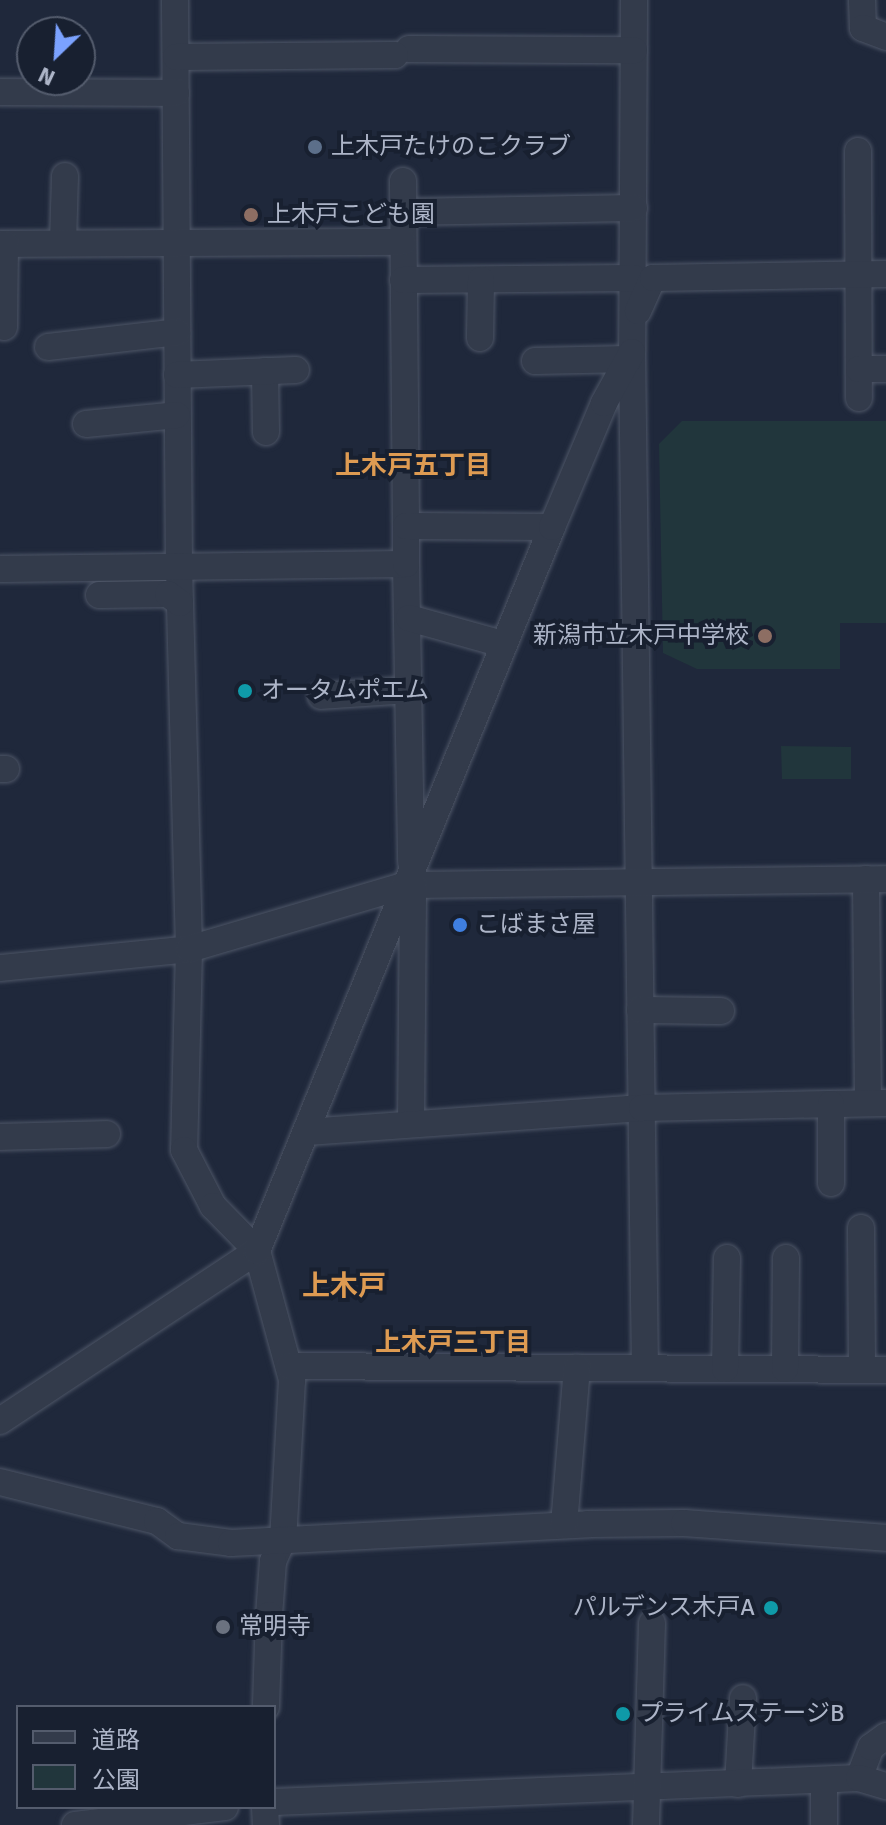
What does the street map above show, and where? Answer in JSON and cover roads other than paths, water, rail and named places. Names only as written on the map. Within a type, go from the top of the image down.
[{"type":"street","points":[[175,0],[179,566],[189,949],[184,1150],[213,1206],[257,1251],[289,1366],[283,1539],[273,1561],[266,1705]]},
{"type":"street","points":[[634,0],[634,318],[630,355],[645,1368]]},
{"type":"street","points":[[862,0],[863,28],[886,37]]},
{"type":"street","points":[[176,57],[634,50]]},
{"type":"street","points":[[0,92],[176,93]]},
{"type":"street","points":[[858,151],[859,398]]},
{"type":"street","points":[[63,243],[65,176]]},
{"type":"street","points":[[403,181],[411,1124]]},
{"type":"street","points":[[403,212],[634,208]]},
{"type":"street","points":[[4,327],[2,244],[403,242]]},
{"type":"street","points":[[634,318],[653,278],[886,274]]},
{"type":"street","points":[[403,280],[634,278]]},
{"type":"street","points":[[480,338],[481,280]]},
{"type":"street","points":[[48,347],[177,332]]},
{"type":"street","points":[[535,361],[630,355]]},
{"type":"street","points":[[0,1421],[257,1251],[410,882],[503,644],[604,403],[630,355]]},
{"type":"street","points":[[859,369],[886,369]]},
{"type":"street","points":[[177,375],[296,370]]},
{"type":"street","points":[[265,371],[266,432]]},
{"type":"street","points":[[86,424],[177,415]]},
{"type":"street","points":[[406,526],[552,527]]},
{"type":"street","points":[[0,569],[406,564]]},
{"type":"street","points":[[99,595],[168,594],[180,603]]},
{"type":"street","points":[[409,618],[503,644]]},
{"type":"street","points":[[321,696],[408,690]]},
{"type":"street","points":[[0,968],[189,949],[410,882],[876,879],[877,1103],[642,1108],[307,1132]]},
{"type":"street","points":[[378,954],[412,966]]},
{"type":"street","points":[[640,1010],[721,1011]]},
{"type":"street","points":[[831,1104],[831,1183]]},
{"type":"street","points":[[0,1137],[107,1134]]},
{"type":"street","points":[[289,1366],[874,1370],[861,1228]]},
{"type":"street","points":[[725,1369],[727,1258]]},
{"type":"street","points":[[785,1369],[786,1258]]},
{"type":"street","points":[[564,1525],[577,1368]]},
{"type":"street","points":[[0,1482],[157,1521],[178,1536],[231,1543],[564,1525],[684,1523],[886,1538]]},
{"type":"street","points":[[646,1825],[652,1623]]},
{"type":"street","points":[[738,1784],[743,1698]]},
{"type":"street","points":[[859,1778],[871,1747],[886,1736]]},
{"type":"street","points":[[276,1802],[859,1778],[886,1786]]},
{"type":"street","points":[[824,1781],[824,1825]]},
{"type":"street","points":[[75,1825],[208,1809]]},
{"type":"place","name":"上木戸たけのこクラブ","points":[[315,147]]},
{"type":"place","name":"上木戸こども園","points":[[251,215]]},
{"type":"place","name":"新潟市立木戸中学校","points":[[765,636]]},
{"type":"place","name":"オータムポエム","points":[[245,691]]},
{"type":"place","name":"こばまさ屋","points":[[460,925]]},
{"type":"place","name":"パルデンス木戸A","points":[[771,1608]]},
{"type":"place","name":"常明寺","points":[[223,1627]]},
{"type":"place","name":"プライムステージB","points":[[623,1714]]},
{"type":"district","name":"上木戸五丁目","points":[[413,467]]},
{"type":"district","name":"上木戸","points":[[344,1286]]},
{"type":"district","name":"上木戸三丁目","points":[[453,1344]]}]
